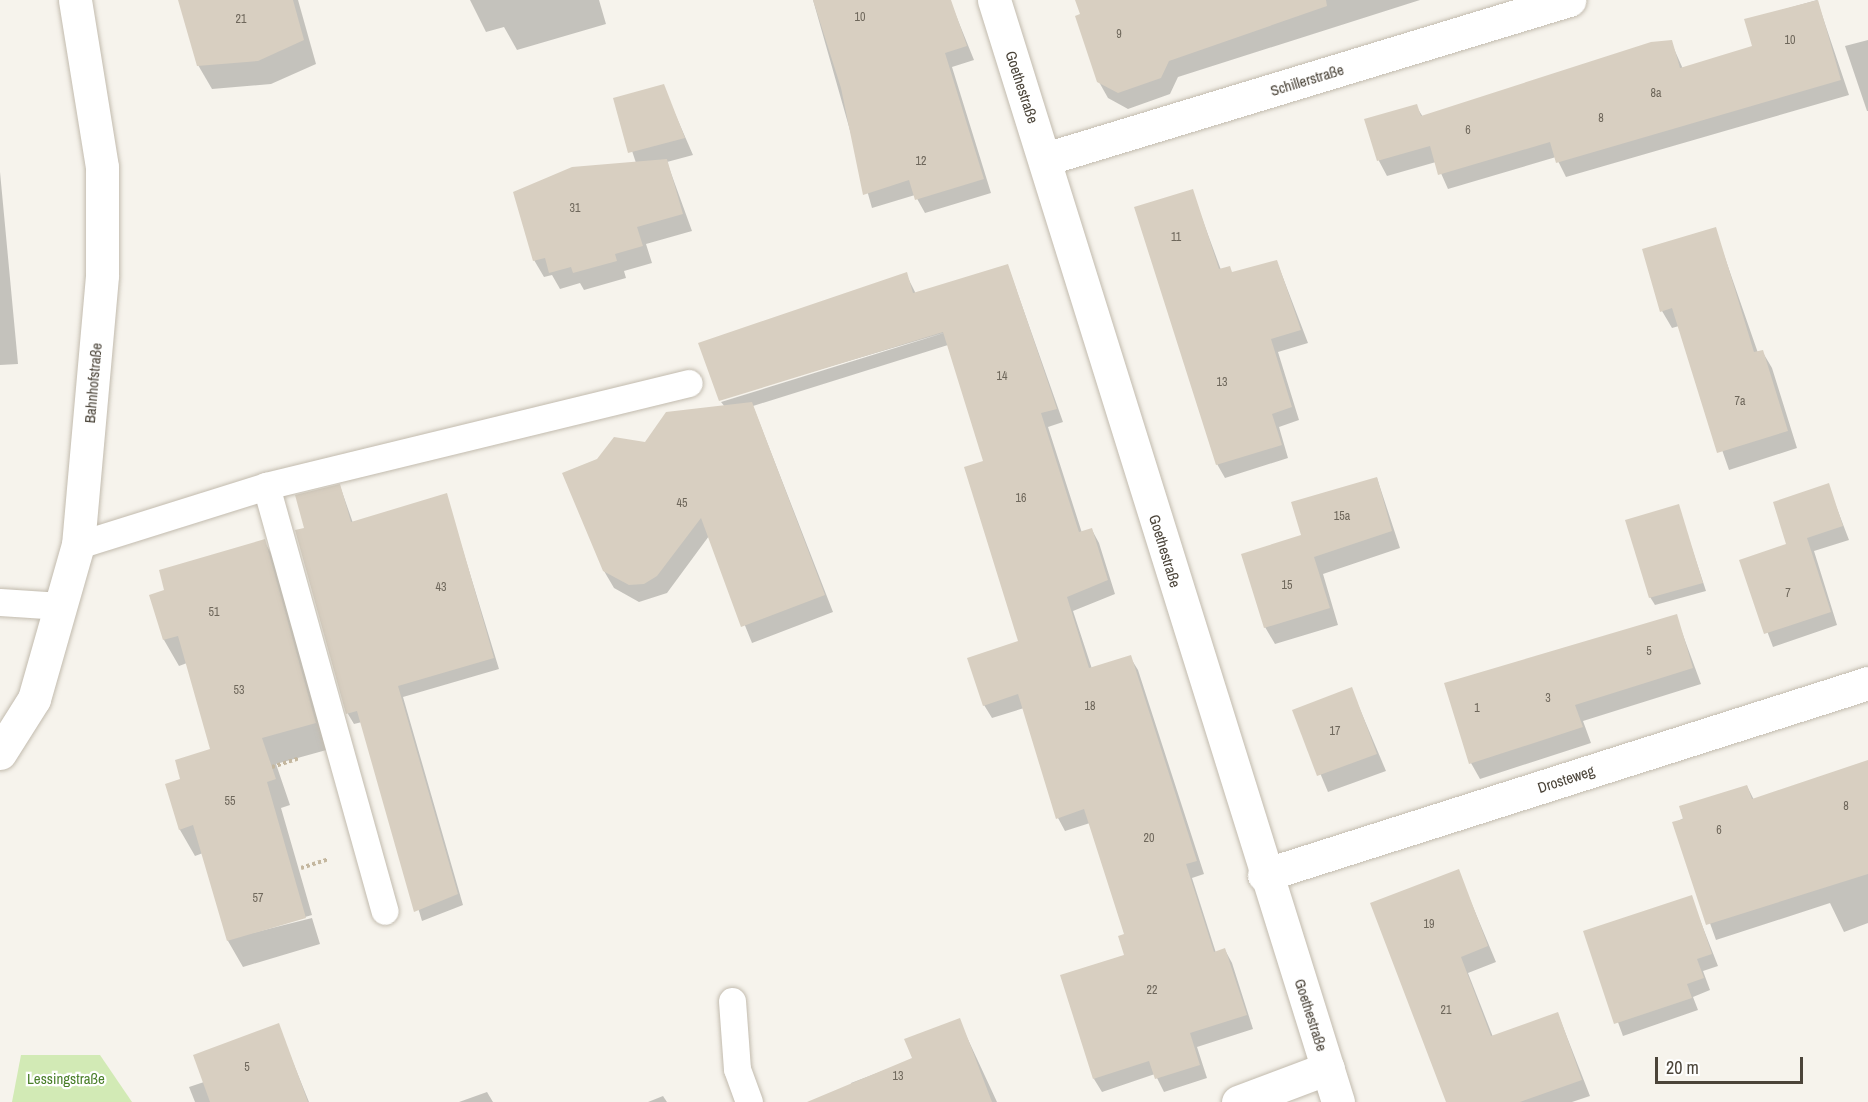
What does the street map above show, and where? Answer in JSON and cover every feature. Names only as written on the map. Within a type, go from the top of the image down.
[{"type":"street","name":"Bahnhofstraße","points":[[0,753],[34,699],[78,545],[102,275],[102,179],[75,0]]},
{"type":"street","name":"Goethestraße","points":[[994,0],[1045,159],[1264,875],[1338,1102]]},
{"type":"street","name":"Schillerstraße","points":[[1045,159],[1569,0]]},
{"type":"street","name":"Drosteweg","points":[[1264,875],[1868,683]]},
{"type":"street","points":[[1238,1102],[1328,1068]]},
{"type":"lane","points":[[78,545],[266,486],[689,383]]},
{"type":"lane","points":[[266,486],[385,911]]},
{"type":"lane","points":[[0,602],[61,606]]},
{"type":"lane","points":[[732,1001],[736,1069],[749,1102]]},
{"type":"green space","name":"Lessingstraße","points":[[21,1055],[100,1055],[132,1102],[12,1102]]},
{"type":"building","points":[[178,0],[293,0],[304,40],[258,61],[197,66]]},
{"type":"building","points":[[813,0],[951,0],[967,46],[945,53],[984,179],[915,200],[909,180],[863,195],[841,88]]},
{"type":"building","points":[[1075,0],[1326,0],[1327,6],[1169,61],[1161,78],[1118,93],[1097,82],[1075,16],[1080,14]]},
{"type":"building","points":[[1818,0],[1841,80],[1556,163],[1550,142],[1438,175],[1430,146],[1377,161],[1364,119],[1417,104],[1421,116],[1651,42],[1672,40],[1680,68],[1752,46],[1744,19]]},
{"type":"building","points":[[664,84],[685,138],[628,153],[613,98]]},
{"type":"building","points":[[667,159],[683,214],[637,227],[643,246],[615,254],[617,261],[573,273],[571,267],[549,273],[545,258],[533,261],[513,192],[572,167]]},
{"type":"building","points":[[1193,189],[1219,269],[1230,266],[1232,272],[1277,260],[1301,330],[1271,339],[1292,407],[1272,414],[1282,445],[1216,465],[1134,207]]},
{"type":"building","points":[[1716,227],[1754,352],[1763,350],[1788,431],[1717,453],[1672,308],[1660,312],[1642,249]]},
{"type":"building","points":[[1008,264],[1057,409],[1041,413],[1079,532],[1092,528],[1108,580],[1067,597],[1089,668],[1131,655],[1197,861],[1186,864],[1214,952],[1225,948],[1247,1015],[1190,1033],[1200,1065],[1155,1079],[1149,1061],[1093,1079],[1060,975],[1124,955],[1118,936],[1124,934],[1084,809],[1056,819],[1018,694],[983,706],[967,658],[1018,641],[964,467],[983,461],[943,332],[719,401],[698,343],[907,272],[913,293]]},
{"type":"building","points":[[752,402],[825,595],[741,627],[701,518],[657,576],[644,584],[629,585],[603,571],[562,473],[597,459],[614,437],[645,442],[666,412]]},
{"type":"building","points":[[1377,477],[1392,531],[1314,557],[1330,608],[1264,628],[1241,554],[1301,535],[1291,502]]},
{"type":"building","points":[[1829,483],[1843,526],[1807,538],[1831,612],[1764,634],[1739,560],[1786,544],[1773,502]]},
{"type":"building","points":[[340,484],[351,522],[447,493],[494,658],[398,686],[458,894],[414,912],[357,711],[346,714],[295,530],[304,528],[295,495]]},
{"type":"building","points":[[1679,504],[1703,583],[1649,598],[1625,520]]},
{"type":"building","points":[[265,539],[316,723],[262,738],[276,779],[267,782],[306,918],[227,941],[193,825],[179,830],[165,784],[180,779],[175,760],[210,749],[178,636],[163,640],[149,595],[164,590],[159,570]]},
{"type":"building","points":[[1677,614],[1693,668],[1575,705],[1583,727],[1469,764],[1444,683]]},
{"type":"building","points":[[1352,687],[1377,754],[1317,776],[1292,710]]},
{"type":"building","points":[[1868,760],[1868,874],[1706,925],[1672,822],[1683,819],[1679,806],[1747,785],[1752,799]]},
{"type":"building","points":[[1459,869],[1488,946],[1461,957],[1491,1036],[1558,1012],[1582,1080],[1520,1102],[1446,1102],[1370,903]]},
{"type":"building","points":[[1692,895],[1712,954],[1697,959],[1704,978],[1687,984],[1692,998],[1614,1024],[1583,931]]},
{"type":"building","points":[[960,1018],[992,1102],[807,1102],[912,1058],[904,1039]]},
{"type":"building","points":[[279,1023],[308,1102],[210,1102],[193,1055]]}]
